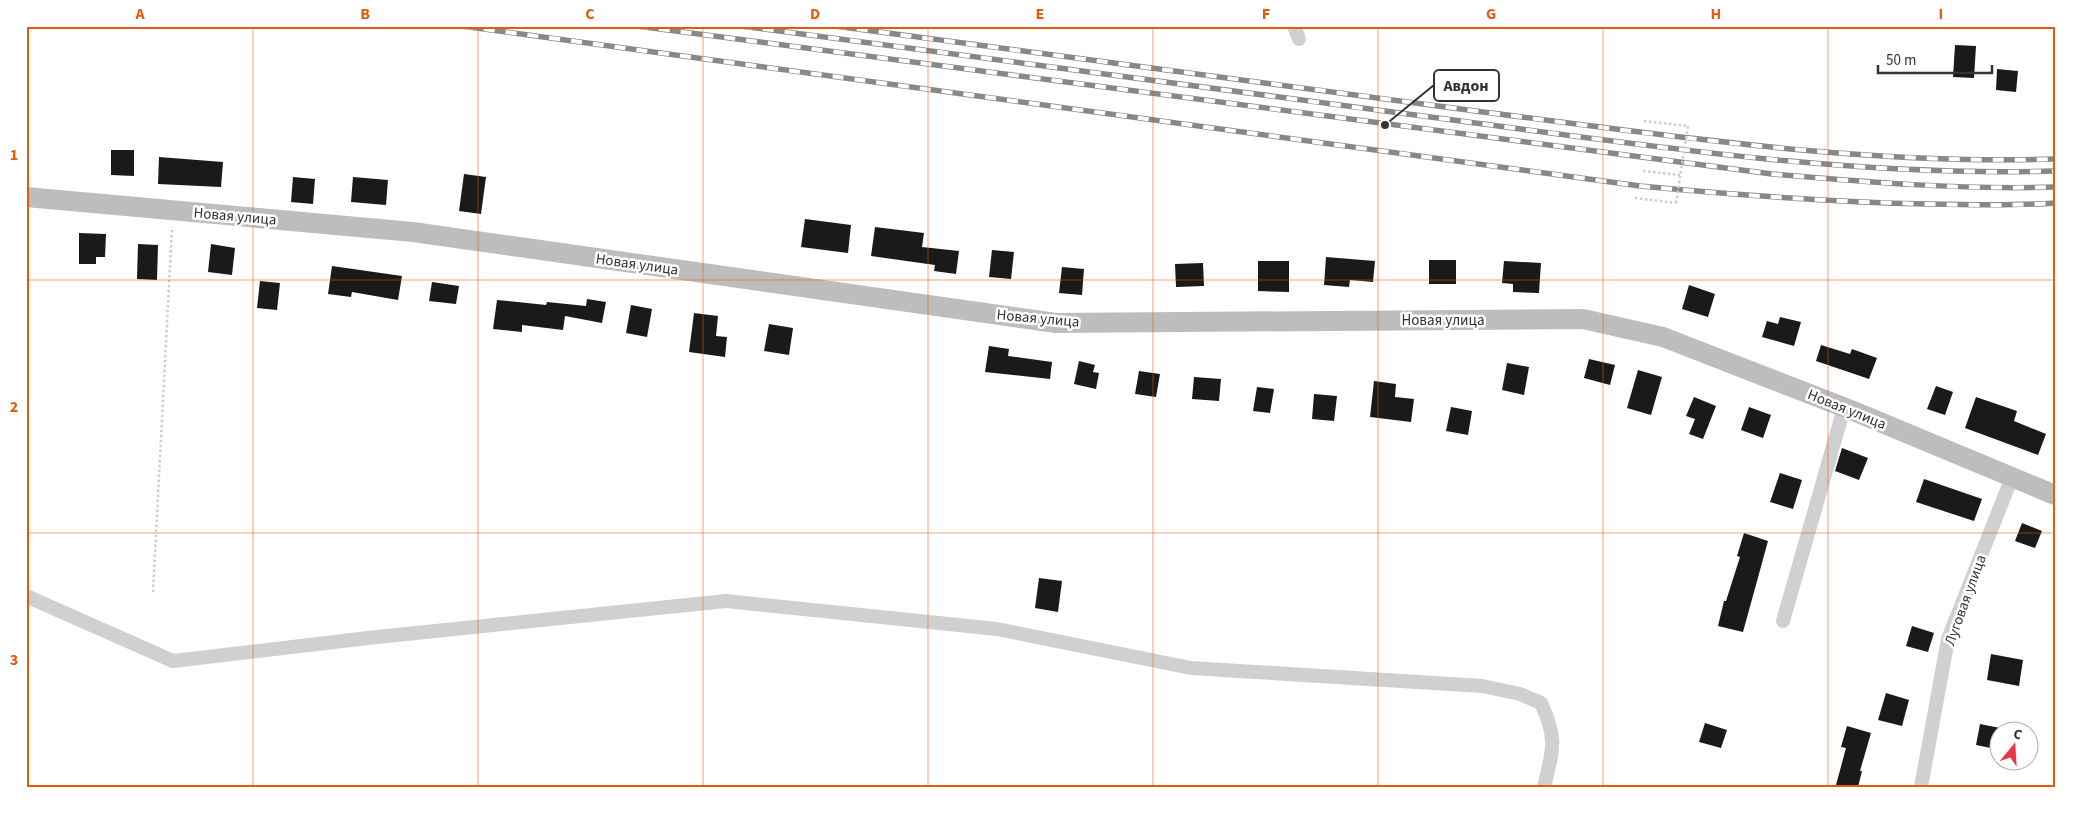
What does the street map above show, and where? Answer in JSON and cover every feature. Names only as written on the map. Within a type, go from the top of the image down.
[{"type":"street","name":"Новая улица","points":[[26,197],[413,232],[1056,323],[1583,319],[1663,337],[1844,408],[2055,495]]},
{"type":"street","points":[[1783,621],[1844,408]]},
{"type":"street","name":"Луговая улица","points":[[1921,787],[1948,639],[2012,477]]},
{"type":"street","points":[[26,596],[173,661],[368,638],[726,601],[997,629],[1192,668],[1482,686],[1520,694],[1541,703],[1551,724],[1553,748],[1544,787]]},
{"type":"path","points":[[1635,198],[1676,203],[1688,126],[1644,121]]},
{"type":"path","points":[[1643,171],[1680,175]]},
{"type":"path","points":[[153,592],[173,210]]},
{"type":"building","points":[[1955,45],[1976,46],[1974,78],[1953,77]]},
{"type":"building","points":[[1997,69],[2018,71],[2016,92],[1996,90]]},
{"type":"building","points":[[111,150],[134,150],[134,176],[111,175]]},
{"type":"building","points":[[159,157],[223,162],[221,187],[158,184]]},
{"type":"building","points":[[464,174],[486,177],[481,214],[459,211]]},
{"type":"building","points":[[293,177],[315,179],[313,204],[291,202]]},
{"type":"building","points":[[353,177],[388,180],[386,205],[351,202]]},
{"type":"building","points":[[805,219],[851,225],[848,253],[801,247]]},
{"type":"building","points":[[875,227],[924,233],[922,247],[959,251],[956,274],[934,271],[935,265],[871,256]]},
{"type":"building","points":[[79,233],[106,234],[105,257],[96,257],[96,264],[79,264]]},
{"type":"building","points":[[138,244],[158,245],[157,280],[137,279]]},
{"type":"building","points":[[211,244],[235,248],[232,275],[208,272]]},
{"type":"building","points":[[992,250],[1014,252],[1011,279],[989,277]]},
{"type":"building","points":[[1326,257],[1375,261],[1373,282],[1350,280],[1349,287],[1324,285]]},
{"type":"building","points":[[1429,260],[1456,260],[1456,284],[1429,284]]},
{"type":"building","points":[[1258,261],[1289,261],[1289,292],[1258,291]]},
{"type":"building","points":[[1504,261],[1541,263],[1539,293],[1513,292],[1513,284],[1502,283]]},
{"type":"building","points":[[1203,263],[1204,286],[1176,287],[1175,264]]},
{"type":"building","points":[[332,266],[402,276],[398,300],[352,292],[351,297],[328,294]]},
{"type":"building","points":[[1062,267],[1084,269],[1082,295],[1059,293]]},
{"type":"building","points":[[260,281],[280,283],[277,310],[257,308]]},
{"type":"building","points":[[432,282],[459,286],[456,304],[429,301]]},
{"type":"building","points":[[1689,285],[1715,294],[1708,317],[1682,309]]},
{"type":"building","points":[[587,299],[606,302],[602,323],[565,316],[563,330],[522,325],[522,332],[493,329],[497,300],[546,305],[547,302],[586,306]]},
{"type":"building","points":[[631,305],[652,309],[647,337],[626,333]]},
{"type":"building","points":[[694,313],[718,316],[716,336],[727,337],[725,357],[689,352]]},
{"type":"building","points":[[1780,317],[1801,322],[1794,346],[1762,337],[1767,321],[1778,324]]},
{"type":"building","points":[[769,324],[793,328],[789,355],[764,351]]},
{"type":"building","points":[[1821,345],[1850,354],[1852,349],[1877,358],[1869,379],[1816,361]]},
{"type":"building","points":[[989,346],[1009,349],[1008,356],[1052,362],[1050,379],[985,372]]},
{"type":"building","points":[[1589,359],[1615,365],[1610,385],[1584,378]]},
{"type":"building","points":[[1079,361],[1095,365],[1093,372],[1099,373],[1096,389],[1074,384]]},
{"type":"building","points":[[1507,363],[1529,367],[1524,395],[1502,390]]},
{"type":"building","points":[[1638,370],[1662,377],[1651,415],[1627,408]]},
{"type":"building","points":[[1139,371],[1160,374],[1156,397],[1135,394]]},
{"type":"building","points":[[1194,377],[1221,379],[1219,401],[1192,399]]},
{"type":"building","points":[[1374,381],[1396,384],[1395,397],[1414,399],[1411,422],[1370,417]]},
{"type":"building","points":[[1936,386],[1953,392],[1945,415],[1927,409]]},
{"type":"building","points":[[1257,387],[1274,389],[1270,413],[1253,411]]},
{"type":"building","points":[[1314,394],[1337,396],[1334,421],[1312,419]]},
{"type":"building","points":[[1694,397],[1716,406],[1703,439],[1689,434],[1695,419],[1686,416]]},
{"type":"building","points":[[1976,397],[2017,411],[2014,421],[2046,434],[2038,455],[1965,428]]},
{"type":"building","points":[[1451,407],[1472,411],[1468,435],[1446,431]]},
{"type":"building","points":[[1749,407],[1771,415],[1763,438],[1741,430]]},
{"type":"building","points":[[1842,448],[1868,458],[1859,480],[1835,471]]},
{"type":"building","points":[[1780,473],[1802,480],[1793,509],[1770,502]]},
{"type":"building","points":[[1924,479],[1982,499],[1974,521],[1916,502]]},
{"type":"building","points":[[2022,523],[2042,531],[2035,548],[2015,541]]},
{"type":"building","points":[[1744,533],[1768,541],[1743,632],[1718,626],[1724,601],[1726,601],[1740,557],[1737,556]]},
{"type":"building","points":[[1039,578],[1062,581],[1058,612],[1035,608]]},
{"type":"building","points":[[1912,626],[1934,633],[1928,652],[1906,646]]},
{"type":"building","points":[[1991,654],[2023,660],[2019,686],[1987,680]]},
{"type":"building","points":[[1886,693],[1909,700],[1902,726],[1878,720]]},
{"type":"building","points":[[1705,723],[1727,730],[1721,748],[1699,742]]},
{"type":"building","points":[[1980,724],[1988,726],[1988,747],[1976,745]]},
{"type":"building","points":[[1847,726],[1871,733],[1860,771],[1862,771],[1858,787],[1836,785],[1846,748],[1841,747]]},
{"type":"railway","points":[[462,26],[1640,186],[1856,202],[1976,205],[2055,203]]},
{"type":"railway","points":[[637,26],[1772,174],[1948,186],[2055,187]]},
{"type":"railway","points":[[741,26],[1603,140],[1753,158],[1904,169],[1979,172],[2055,171]]},
{"type":"railway","points":[[835,26],[1483,112],[1768,147],[1912,158],[1983,160],[2055,159]]},
{"type":"place","name":"Авдон","points":[[1385,125]]}]
